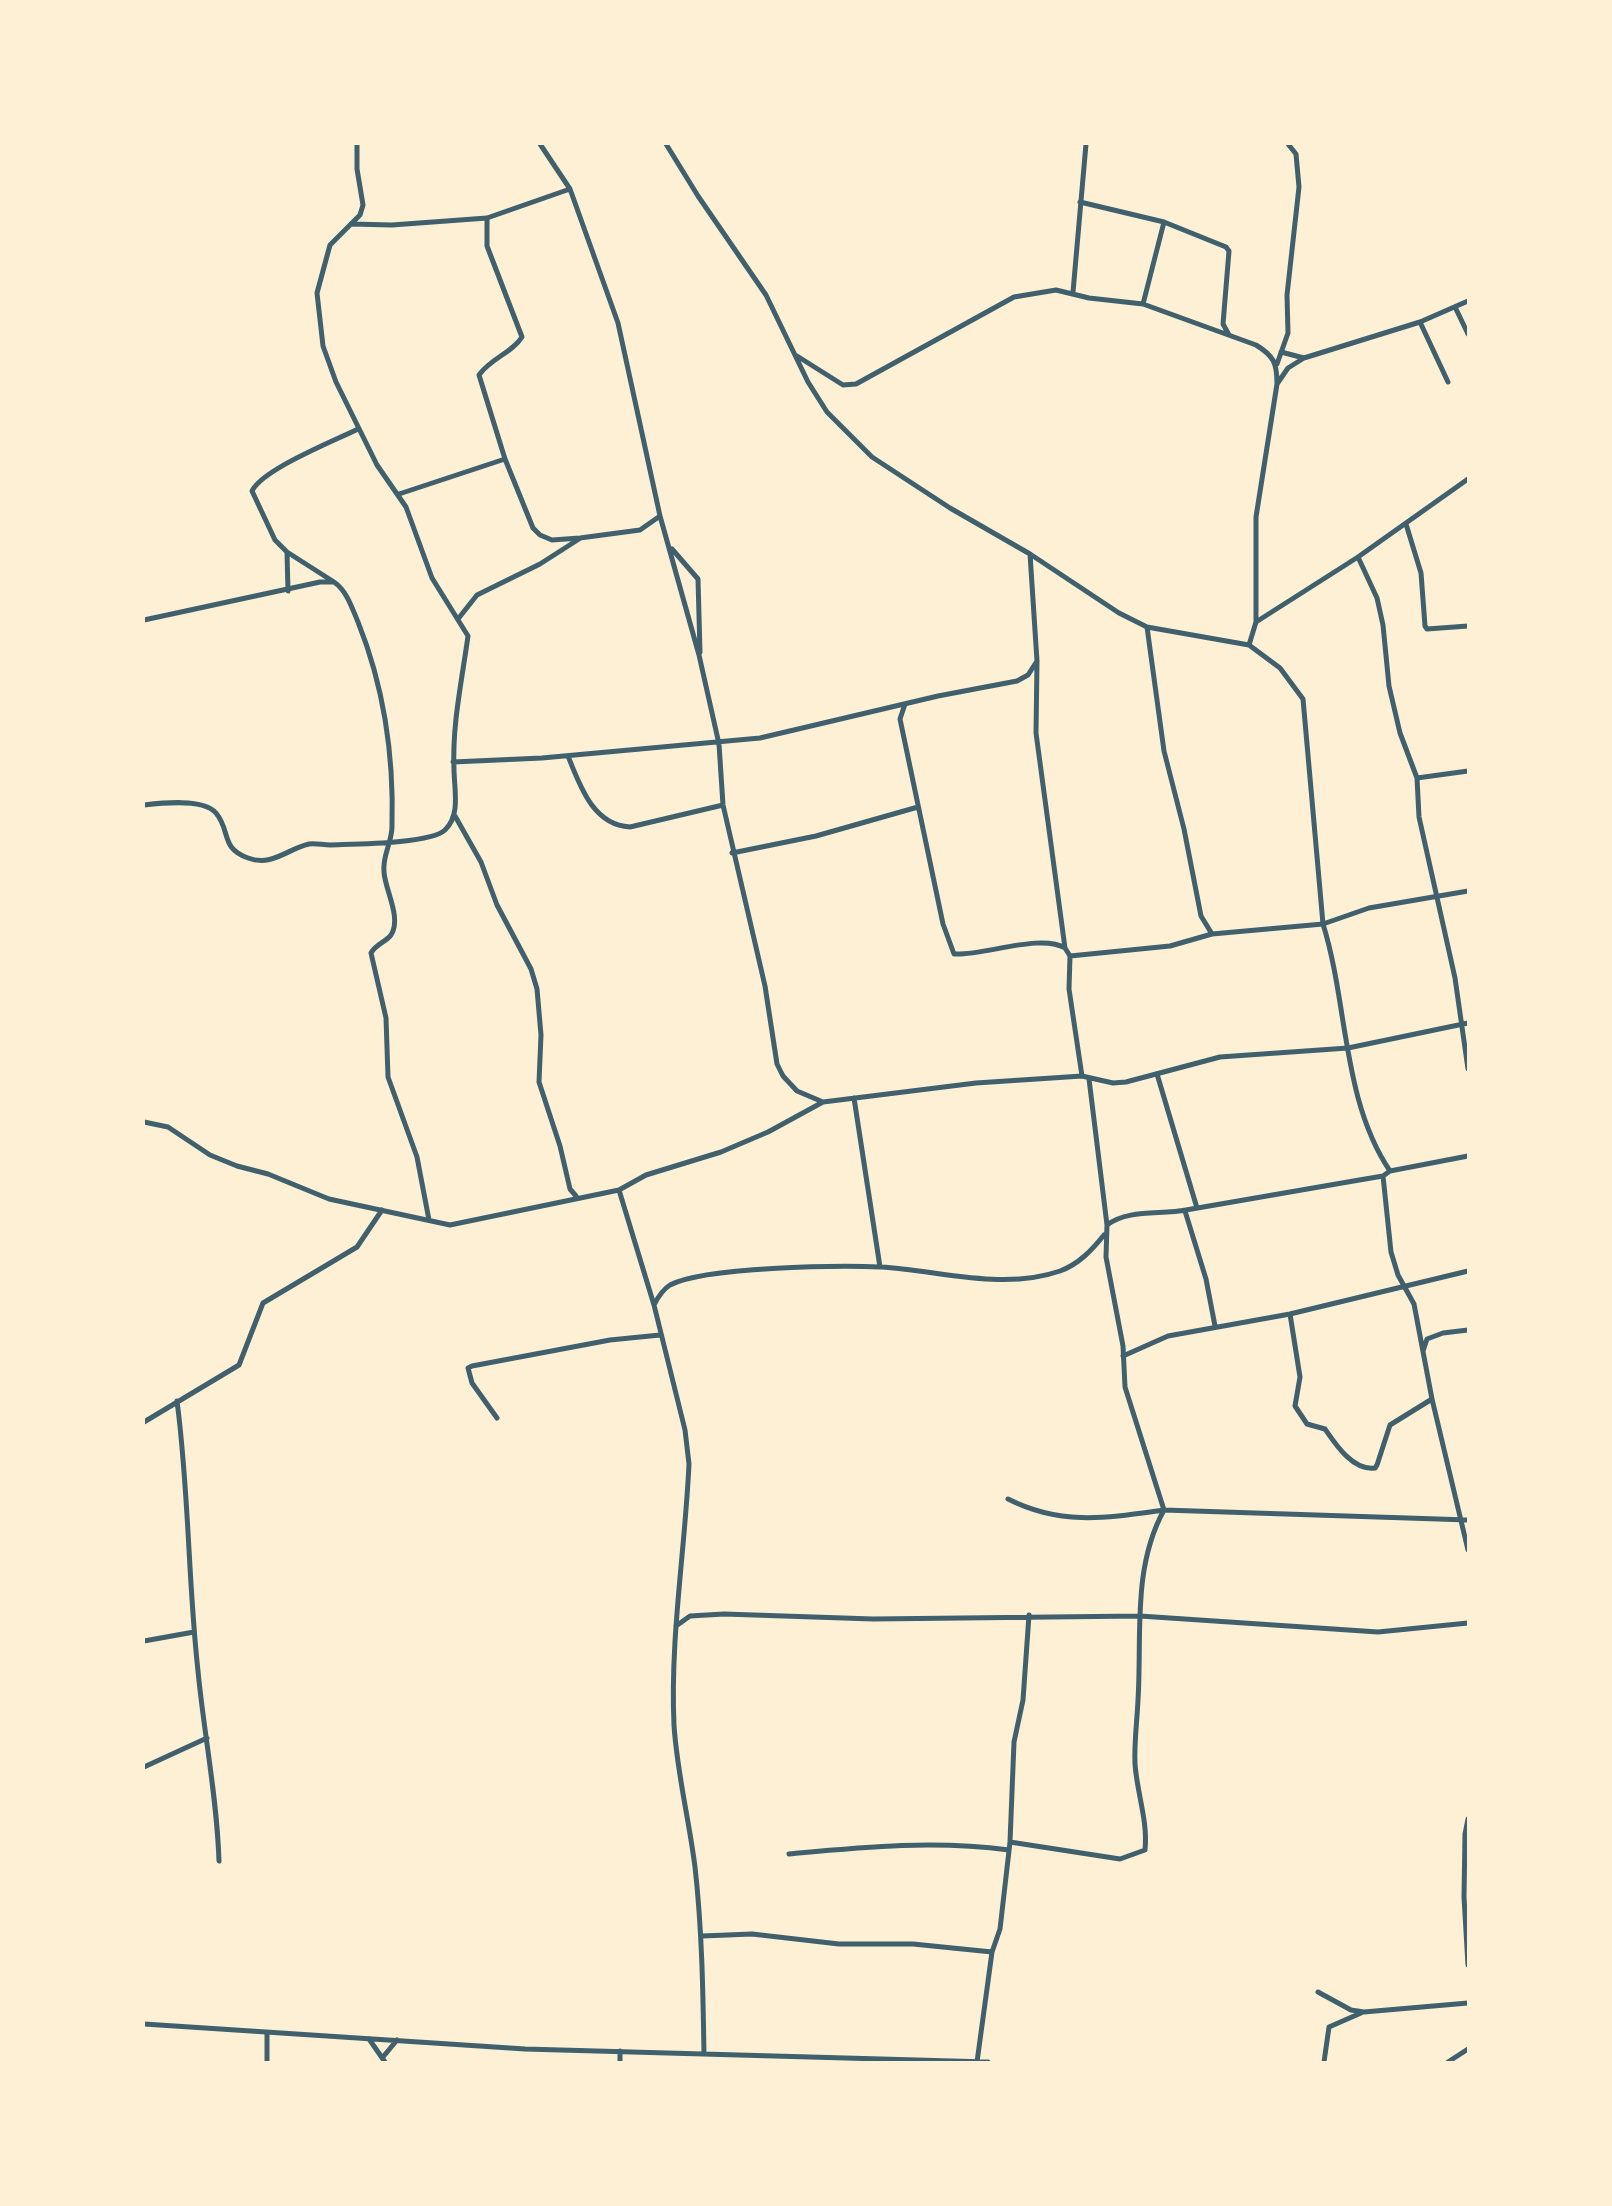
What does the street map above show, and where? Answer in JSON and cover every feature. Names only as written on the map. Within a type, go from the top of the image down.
[{"type":"street","points":[[357,144],[357,169],[363,205],[360,215],[330,245],[317,293],[323,346],[358,429],[377,465],[399,494],[432,578],[468,636],[454,731],[455,816],[481,862],[497,905],[531,969],[537,989],[541,1035],[539,1082],[570,1189],[576,1196]]},
{"type":"street","points":[[540,144],[570,189],[618,323],[660,516],[699,655],[719,744],[723,806],[765,986],[777,1064],[783,1076],[797,1091],[824,1102]]},
{"type":"street","points":[[666,144],[765,295],[808,382],[827,412],[872,457],[950,508],[1030,554],[1119,613],[1147,627],[1249,645],[1280,667],[1303,699],[1323,924],[1333,956],[1348,1048],[1367,1125],[1378,1154],[1390,1171]]},
{"type":"street","points":[[1073,292],[1086,144]]},
{"type":"street","points":[[1249,645],[1256,622],[1256,517],[1277,384],[1277,364],[1289,333],[1287,295],[1299,187],[1296,154],[1288,144]]},
{"type":"street","points":[[351,224],[392,225],[487,218],[570,189]]},
{"type":"street","points":[[1080,202],[1164,222],[1229,251],[1223,324],[1229,335]]},
{"type":"street","points":[[487,218],[487,246],[522,337],[517,345],[497,357],[479,374],[505,459],[533,528],[540,535],[552,540],[580,538],[640,530],[660,516]]},
{"type":"street","points":[[1143,304],[1164,222]]},
{"type":"street","points":[[797,356],[843,385],[856,384],[1014,297],[1056,290],[1089,298],[1143,304],[1270,353],[1277,364]]},
{"type":"street","points":[[1277,384],[1288,368],[1304,358],[1420,322],[1456,309],[1468,301]]},
{"type":"street","points":[[1456,309],[1468,334]]},
{"type":"street","points":[[1420,322],[1448,382]]},
{"type":"street","points":[[1281,352],[1304,358]]},
{"type":"street","points":[[358,429],[276,470],[254,486],[252,491],[269,529],[287,552],[334,582],[349,601],[372,657],[380,689],[393,788],[392,844],[385,856],[384,873],[394,920],[391,935],[371,953],[387,1018],[388,1077],[417,1157],[429,1220]]},
{"type":"street","points":[[399,494],[505,459]]},
{"type":"street","points":[[1256,622],[1358,558],[1468,479]]},
{"type":"street","points":[[1406,524],[1421,573],[1425,626],[1427,629],[1468,626]]},
{"type":"street","points":[[458,619],[485,589],[540,564],[580,538]]},
{"type":"street","points":[[669,546],[698,579],[699,655]]},
{"type":"street","points":[[287,552],[288,591]]},
{"type":"street","points":[[1030,554],[1037,661],[1036,733],[1065,948],[1070,956],[1069,989],[1082,1076]]},
{"type":"street","points":[[1358,558],[1377,598],[1384,625],[1389,686],[1400,733],[1417,778],[1419,817],[1466,1023],[1462,1045],[1468,1069]]},
{"type":"street","points":[[144,620],[202,605],[334,582]]},
{"type":"street","points":[[1147,627],[1164,751],[1184,829],[1201,916],[1212,934]]},
{"type":"street","points":[[453,762],[568,756],[719,744],[760,738],[889,707],[1017,681],[1028,675],[1037,661]]},
{"type":"street","points":[[905,704],[900,719],[943,924],[954,954],[970,955],[1045,942],[1065,948]]},
{"type":"street","points":[[889,707],[900,719]]},
{"type":"street","points":[[568,756],[584,796],[607,821],[620,826],[723,806]]},
{"type":"street","points":[[1417,778],[1468,771]]},
{"type":"street","points":[[144,804],[177,802],[210,808],[217,814],[230,847],[236,853],[258,861],[275,859],[310,844],[392,844],[444,831],[455,816]]},
{"type":"street","points":[[732,853],[817,836],[918,807]]},
{"type":"street","points":[[1070,956],[1170,946],[1212,934],[1323,924],[1369,908],[1468,891]]},
{"type":"street","points":[[144,1122],[168,1127],[199,1148],[237,1167],[268,1174],[329,1199],[450,1225],[479,1221],[576,1196],[619,1190],[646,1175],[721,1152],[768,1132],[824,1102],[976,1083],[1082,1076],[1126,1082],[1220,1057],[1348,1048],[1466,1023]]},
{"type":"street","points":[[1157,1074],[1197,1208]]},
{"type":"street","points":[[654,1305],[660,1293],[670,1285],[712,1274],[880,1267],[993,1279],[1043,1275],[1069,1267],[1091,1250],[1104,1235],[1107,1225],[1089,1079]]},
{"type":"street","points":[[854,1098],[880,1267]]},
{"type":"street","points":[[1107,1225],[1124,1216],[1185,1210],[1383,1176],[1390,1171],[1468,1156]]},
{"type":"street","points":[[1383,1176],[1391,1252],[1414,1304],[1432,1399],[1465,1520],[1468,1550]]},
{"type":"street","points":[[619,1190],[654,1305],[685,1430],[689,1464],[673,1671],[678,1773],[694,1864],[702,1936],[704,2054]]},
{"type":"street","points":[[144,1422],[239,1365],[263,1303],[357,1247],[382,1210]]},
{"type":"street","points":[[1185,1210],[1206,1279],[1215,1326]]},
{"type":"street","points":[[1010,1842],[1120,1859],[1145,1850],[1144,1816],[1134,1749],[1140,1616],[1144,1568],[1151,1533],[1164,1510],[1125,1387],[1123,1356],[1104,1235]]},
{"type":"street","points":[[1123,1356],[1168,1336],[1290,1314],[1468,1271]]},
{"type":"street","points":[[1290,1314],[1300,1377],[1295,1406],[1299,1415],[1307,1424],[1325,1429],[1335,1444],[1363,1468],[1375,1468],[1377,1465],[1390,1425],[1432,1399]]},
{"type":"street","points":[[1423,1354],[1427,1339],[1443,1333],[1468,1330]]},
{"type":"street","points":[[497,1418],[472,1383],[468,1368],[610,1340],[660,1335]]},
{"type":"street","points":[[177,1401],[189,1515],[194,1632],[219,1861]]},
{"type":"street","points":[[1008,1499],[1061,1518],[1110,1517],[1164,1510],[1465,1520]]},
{"type":"street","points":[[677,1612],[690,1616],[873,1619],[1029,1615],[1140,1616],[1378,1632],[1468,1623]]},
{"type":"street","points":[[977,2062],[992,1952],[1000,1929],[1010,1842],[1014,1742],[1023,1700],[1029,1615]]},
{"type":"street","points":[[676,1626],[690,1616]]},
{"type":"street","points":[[144,1641],[194,1632]]},
{"type":"street","points":[[144,1767],[207,1738]]},
{"type":"street","points":[[1468,1819],[1465,1833],[1465,1897],[1468,1965]]},
{"type":"street","points":[[789,1854],[903,1843],[971,1845],[1009,1850]]},
{"type":"street","points":[[702,1936],[752,1934],[839,1944],[912,1944],[992,1952]]},
{"type":"street","points":[[1318,1992],[1351,2010],[1364,2012],[1468,2003]]},
{"type":"street","points":[[1324,2063],[1329,2027],[1364,2012]]},
{"type":"street","points":[[144,2024],[620,2052],[988,2063]]},
{"type":"street","points":[[267,2033],[267,2063]]},
{"type":"street","points":[[369,2039],[384,2060],[397,2040]]},
{"type":"street","points":[[1448,2063],[1468,2049]]},
{"type":"street","points":[[620,2052],[620,2063]]}]
